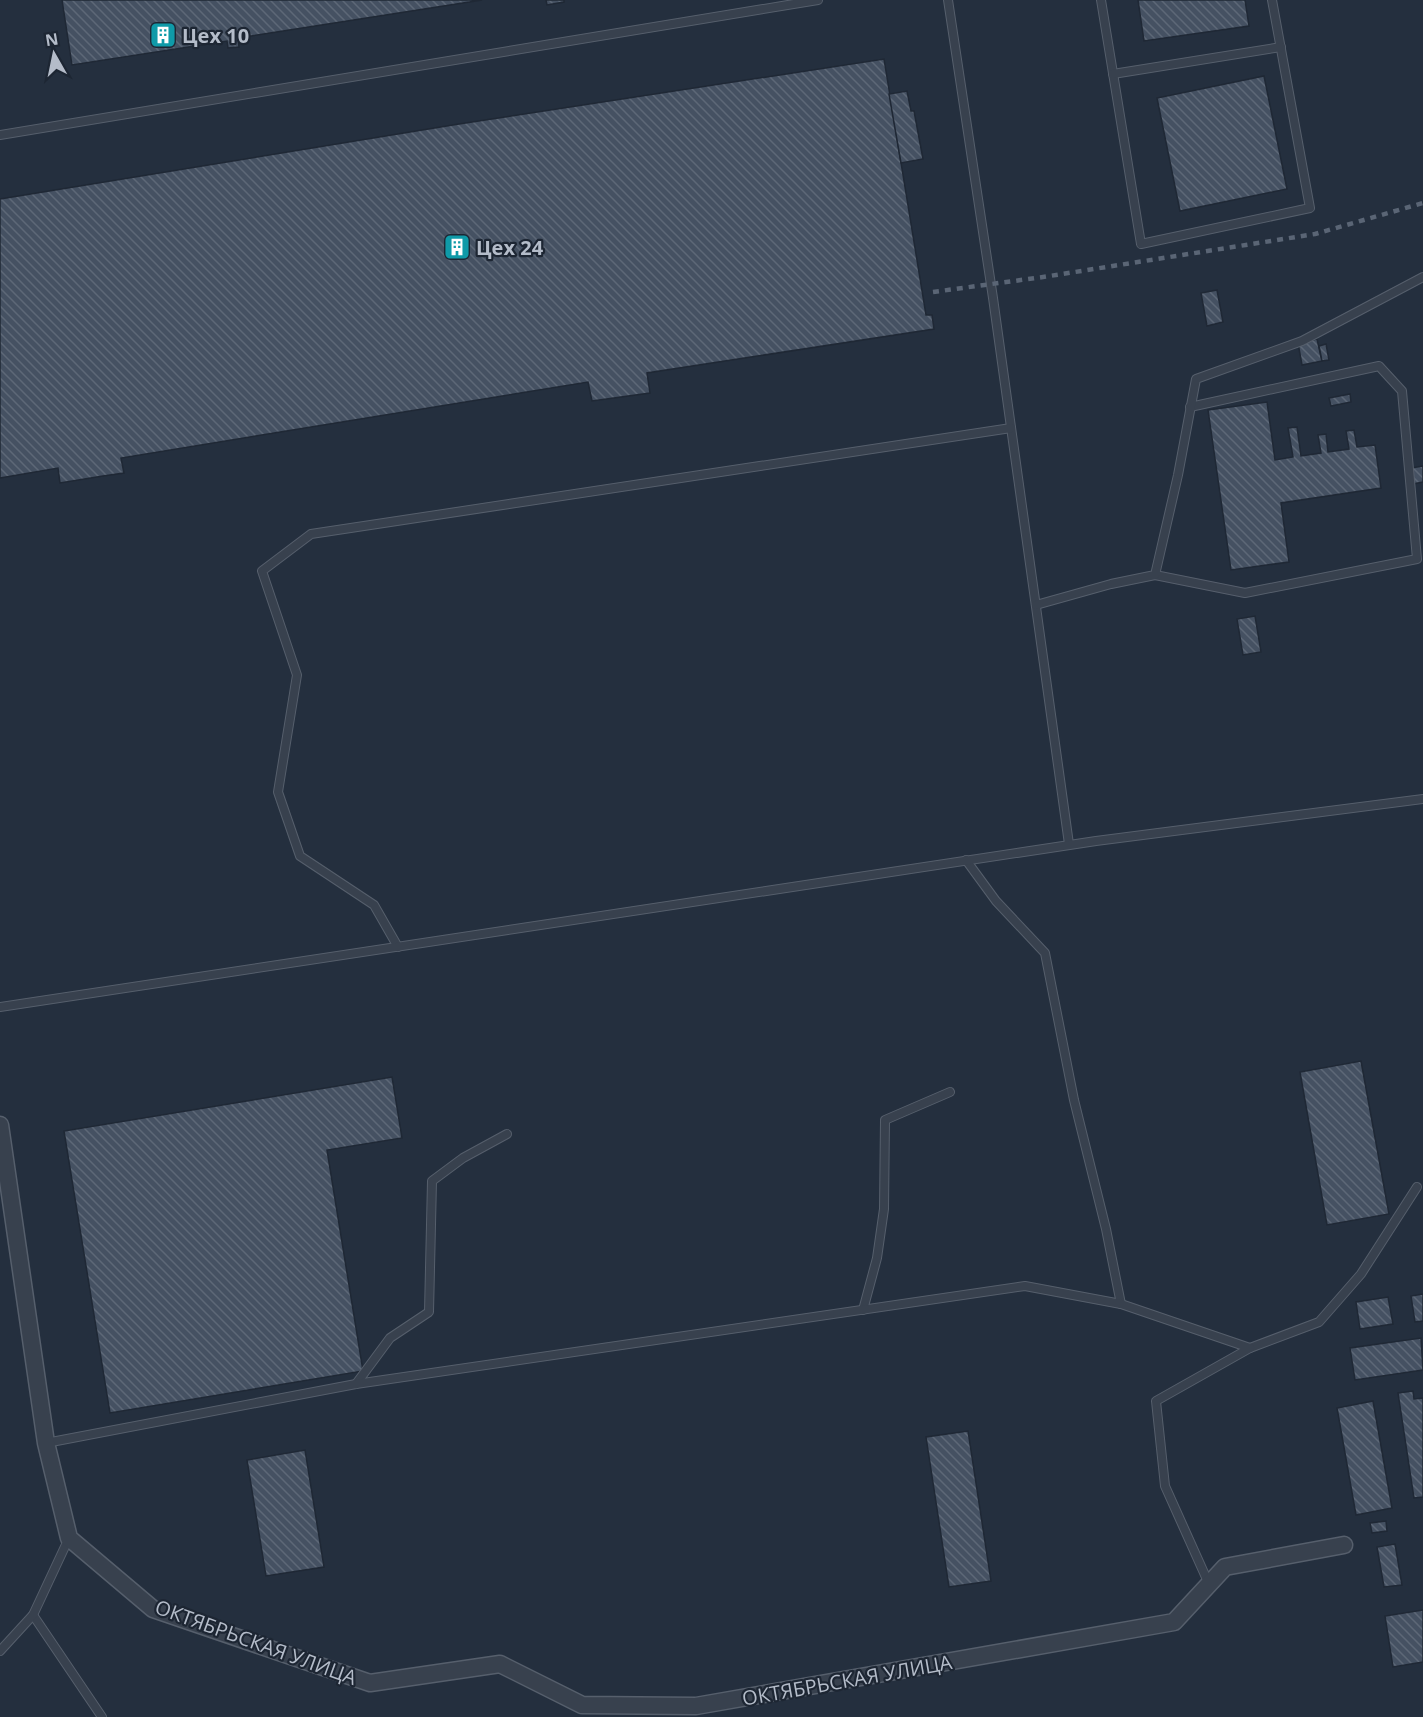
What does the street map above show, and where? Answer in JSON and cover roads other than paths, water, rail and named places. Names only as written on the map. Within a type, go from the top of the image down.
[{"type":"street","points":[[0,1125],[46,1443],[69,1538]]},
{"type":"street","name":"ОКТЯБРЬСКАЯ УЛИЦА","points":[[69,1538],[153,1609],[370,1683],[500,1664],[582,1705],[696,1706],[1174,1622],[1225,1567],[1344,1545]]},
{"type":"lane","points":[[0,135],[818,0]]},
{"type":"lane","points":[[948,0],[1070,844]]},
{"type":"lane","points":[[1101,0],[1141,244],[1310,208],[1272,0]]},
{"type":"lane","points":[[1113,74],[1281,47]]},
{"type":"lane","points":[[1155,575],[1178,475],[1196,379],[1302,341],[1423,277]]},
{"type":"lane","points":[[1036,605],[1111,584],[1155,575],[1245,594],[1416,559],[1402,391],[1379,366],[1190,407]]},
{"type":"lane","points":[[398,947],[374,905],[300,856],[278,792],[297,675],[262,572],[311,534],[1011,428]]},
{"type":"lane","points":[[0,1007],[1070,844],[1423,799]]},
{"type":"lane","points":[[966,860],[996,901],[1045,953],[1074,1101],[1106,1228],[1121,1304]]},
{"type":"lane","points":[[863,1310],[877,1258],[884,1209],[885,1120],[950,1092]]},
{"type":"lane","points":[[356,1384],[390,1338],[429,1312],[432,1181],[463,1158],[507,1134]]},
{"type":"lane","points":[[1209,1584],[1165,1486],[1156,1401],[1250,1348],[1319,1322],[1362,1274],[1418,1187]]},
{"type":"lane","points":[[46,1443],[356,1384],[1025,1286],[1121,1304],[1250,1348]]},
{"type":"lane","points":[[0,1651],[33,1615],[69,1538]]},
{"type":"lane","points":[[33,1615],[102,1717]]},
{"type":"railway","points":[[933,292],[1315,234],[1423,203]]},
{"type":"place","name":"Цех 10","points":[[163,35]]},
{"type":"place","name":"Цех 24","points":[[457,247]]}]
